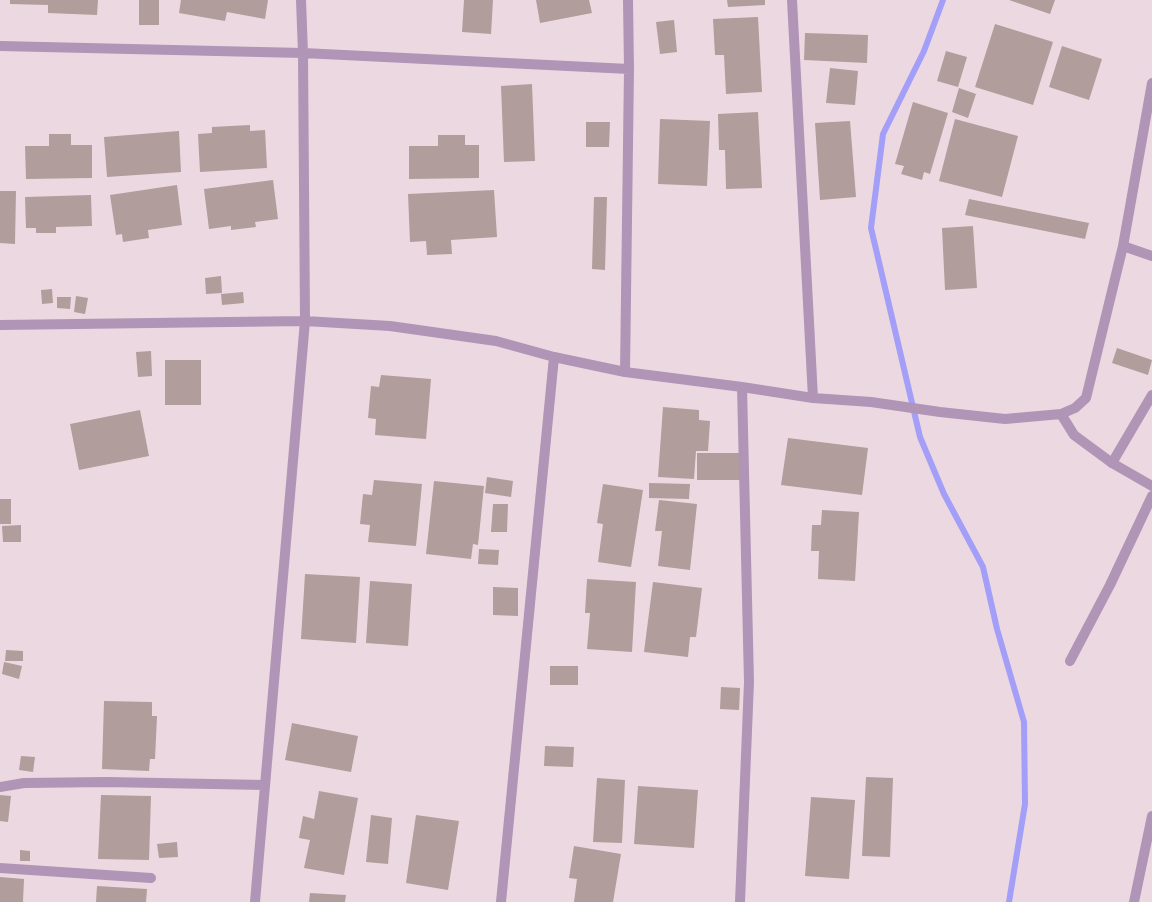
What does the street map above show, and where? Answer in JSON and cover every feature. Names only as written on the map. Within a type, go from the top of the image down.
[{"type":"street","points":[[255,902],[306,321],[301,0]]},
{"type":"street","points":[[625,372],[629,69],[628,0]]},
{"type":"street","points":[[792,0],[813,398]]},
{"type":"street","points":[[0,46],[303,53],[629,69]]},
{"type":"street","points":[[0,325],[306,321],[390,326],[496,341],[554,357],[625,372],[813,398],[871,402],[940,412],[1005,419],[1061,414],[1075,408],[1086,398],[1123,246],[1152,83]]},
{"type":"street","points":[[1123,246],[1152,256]]},
{"type":"street","points":[[501,902],[554,357]]},
{"type":"street","points":[[740,902],[749,682],[742,387]]},
{"type":"street","points":[[1112,463],[1152,395]]},
{"type":"street","points":[[1061,414],[1074,435],[1112,463],[1152,486]]},
{"type":"street","points":[[1070,661],[1110,585],[1152,496]]},
{"type":"street","points":[[0,787],[24,783],[108,782],[265,786]]},
{"type":"street","points":[[1134,902],[1152,816]]},
{"type":"street","points":[[0,868],[152,878]]},
{"type":"building","points":[[10,0],[98,0],[97,15],[48,13],[48,5],[10,4]]},
{"type":"building","points":[[139,0],[159,0],[159,25],[139,25]]},
{"type":"building","points":[[181,0],[268,0],[265,19],[227,12],[225,21],[179,13]]},
{"type":"building","points":[[464,0],[493,0],[491,34],[462,32]]},
{"type":"building","points":[[536,0],[589,0],[592,13],[540,23]]},
{"type":"building","points":[[727,0],[765,0],[765,5],[728,7]]},
{"type":"building","points":[[1009,0],[1055,0],[1050,14]]},
{"type":"building","points":[[758,17],[762,92],[726,94],[724,55],[715,55],[713,19]]},
{"type":"building","points":[[674,20],[677,52],[660,54],[656,22]]},
{"type":"building","points":[[995,24],[1053,42],[1033,105],[975,87]]},
{"type":"building","points":[[805,33],[868,35],[867,63],[804,60]]},
{"type":"building","points":[[1062,46],[1102,59],[1089,100],[1049,87]]},
{"type":"building","points":[[946,51],[967,57],[958,87],[937,81]]},
{"type":"building","points":[[830,68],[858,71],[855,105],[826,103]]},
{"type":"building","points":[[532,84],[535,161],[504,162],[501,86]]},
{"type":"building","points":[[959,88],[976,94],[968,118],[952,112]]},
{"type":"building","points":[[913,102],[948,113],[930,174],[924,172],[922,180],[901,174],[904,166],[895,164]]},
{"type":"building","points":[[758,112],[762,188],[726,189],[725,150],[719,150],[718,114]]},
{"type":"building","points":[[660,119],[710,121],[707,186],[658,184]]},
{"type":"building","points":[[955,119],[1018,136],[1002,197],[939,181]]},
{"type":"building","points":[[850,121],[856,197],[820,200],[815,123]]},
{"type":"building","points":[[586,122],[610,122],[609,147],[586,147]]},
{"type":"building","points":[[250,125],[250,131],[265,130],[267,168],[200,172],[198,134],[212,133],[212,127]]},
{"type":"building","points":[[179,131],[181,172],[107,177],[104,137]]},
{"type":"building","points":[[49,134],[71,134],[71,145],[92,145],[92,178],[26,179],[25,146],[49,146]]},
{"type":"building","points":[[438,135],[465,135],[465,145],[479,145],[479,178],[409,179],[409,146],[438,146]]},
{"type":"building","points":[[273,180],[278,219],[255,222],[256,227],[231,230],[231,226],[209,229],[204,189]]},
{"type":"building","points":[[177,185],[182,225],[148,230],[149,238],[123,242],[122,234],[116,235],[110,195]]},
{"type":"building","points":[[494,190],[497,237],[451,240],[452,254],[427,255],[426,241],[410,242],[408,194]]},
{"type":"building","points":[[0,191],[16,191],[15,244],[0,243]]},
{"type":"building","points":[[91,195],[92,226],[56,227],[56,233],[36,233],[36,228],[26,228],[25,197]]},
{"type":"building","points":[[594,197],[607,197],[605,270],[592,269]]},
{"type":"building","points":[[969,199],[1089,223],[1085,239],[965,215]]},
{"type":"building","points":[[973,226],[977,288],[945,290],[942,228]]},
{"type":"building","points":[[221,276],[222,293],[206,294],[205,278]]},
{"type":"building","points":[[52,289],[53,303],[42,304],[41,290]]},
{"type":"building","points":[[243,292],[244,303],[222,305],[221,294]]},
{"type":"building","points":[[76,296],[88,298],[85,314],[74,312]]},
{"type":"building","points":[[57,297],[71,297],[70,309],[57,308]]},
{"type":"building","points":[[1117,348],[1152,360],[1148,375],[1112,363]]},
{"type":"building","points":[[151,351],[152,376],[138,377],[136,352]]},
{"type":"building","points":[[165,360],[201,360],[201,405],[165,405]]},
{"type":"building","points":[[381,375],[431,379],[426,439],[375,435],[376,419],[368,418],[371,386],[379,387]]},
{"type":"building","points":[[663,407],[699,410],[699,420],[710,421],[708,451],[696,451],[694,479],[658,477]]},
{"type":"building","points":[[140,410],[149,456],[79,470],[70,424]]},
{"type":"building","points":[[788,438],[868,448],[862,495],[781,485]]},
{"type":"building","points":[[697,453],[741,453],[741,480],[697,480]]},
{"type":"building","points":[[487,477],[513,481],[511,497],[485,493]]},
{"type":"building","points":[[374,480],[422,484],[416,546],[368,542],[370,525],[360,524],[363,494],[372,495]]},
{"type":"building","points":[[434,481],[484,486],[478,545],[473,544],[471,559],[426,554]]},
{"type":"building","points":[[649,483],[690,484],[689,499],[649,498]]},
{"type":"building","points":[[603,484],[643,490],[631,567],[598,562],[603,524],[597,523]]},
{"type":"building","points":[[0,499],[11,499],[11,524],[0,524]]},
{"type":"building","points":[[659,500],[697,504],[690,570],[658,566],[662,531],[655,531]]},
{"type":"building","points":[[493,504],[508,504],[507,532],[491,532]]},
{"type":"building","points":[[822,510],[859,512],[855,581],[818,579],[819,551],[811,551],[812,525],[821,525]]},
{"type":"building","points":[[21,525],[21,542],[3,542],[2,526]]},
{"type":"building","points":[[479,549],[499,550],[498,565],[478,564]]},
{"type":"building","points":[[305,574],[360,577],[356,643],[301,639]]},
{"type":"building","points":[[587,579],[636,582],[632,652],[587,649],[590,613],[585,613]]},
{"type":"building","points":[[370,581],[412,584],[408,646],[366,643]]},
{"type":"building","points":[[653,582],[702,588],[696,637],[690,637],[688,657],[644,652]]},
{"type":"building","points":[[493,587],[518,588],[518,616],[493,615]]},
{"type":"building","points":[[6,650],[23,651],[23,661],[5,661]]},
{"type":"building","points":[[4,662],[22,666],[19,679],[2,674]]},
{"type":"building","points":[[550,666],[578,666],[578,685],[550,685]]},
{"type":"building","points":[[721,687],[740,688],[739,710],[720,709]]},
{"type":"building","points":[[104,701],[152,702],[152,716],[157,716],[155,759],[150,759],[149,771],[102,769]]},
{"type":"building","points":[[292,723],[358,736],[351,772],[285,760]]},
{"type":"building","points":[[545,746],[574,747],[573,767],[544,766]]},
{"type":"building","points":[[21,756],[35,757],[33,772],[19,770]]},
{"type":"building","points":[[866,777],[893,778],[890,857],[862,856]]},
{"type":"building","points":[[597,778],[625,780],[622,843],[593,842]]},
{"type":"building","points":[[638,786],[698,790],[694,848],[634,844]]},
{"type":"building","points":[[319,791],[358,798],[344,875],[304,868],[310,840],[299,838],[303,816],[314,819]]},
{"type":"building","points":[[0,795],[11,796],[8,822],[0,821]]},
{"type":"building","points":[[101,795],[151,796],[149,860],[98,859]]},
{"type":"building","points":[[811,797],[855,800],[849,879],[805,876]]},
{"type":"building","points":[[371,815],[392,818],[388,864],[366,862]]},
{"type":"building","points":[[416,815],[459,821],[448,890],[406,883]]},
{"type":"building","points":[[177,842],[178,857],[159,858],[157,844]]},
{"type":"building","points":[[574,846],[621,854],[613,902],[574,902],[577,879],[569,878]]},
{"type":"building","points":[[20,850],[30,851],[30,861],[20,861]]},
{"type":"building","points":[[0,877],[24,879],[23,902],[0,902]]},
{"type":"building","points":[[97,886],[147,889],[146,902],[96,902]]},
{"type":"building","points":[[310,893],[346,895],[345,902],[309,902]]},
{"type":"waterway","points":[[943,0],[924,51],[883,134],[871,228],[920,437],[944,494],[983,567],[997,629],[1024,722],[1025,804],[1009,902]]}]
